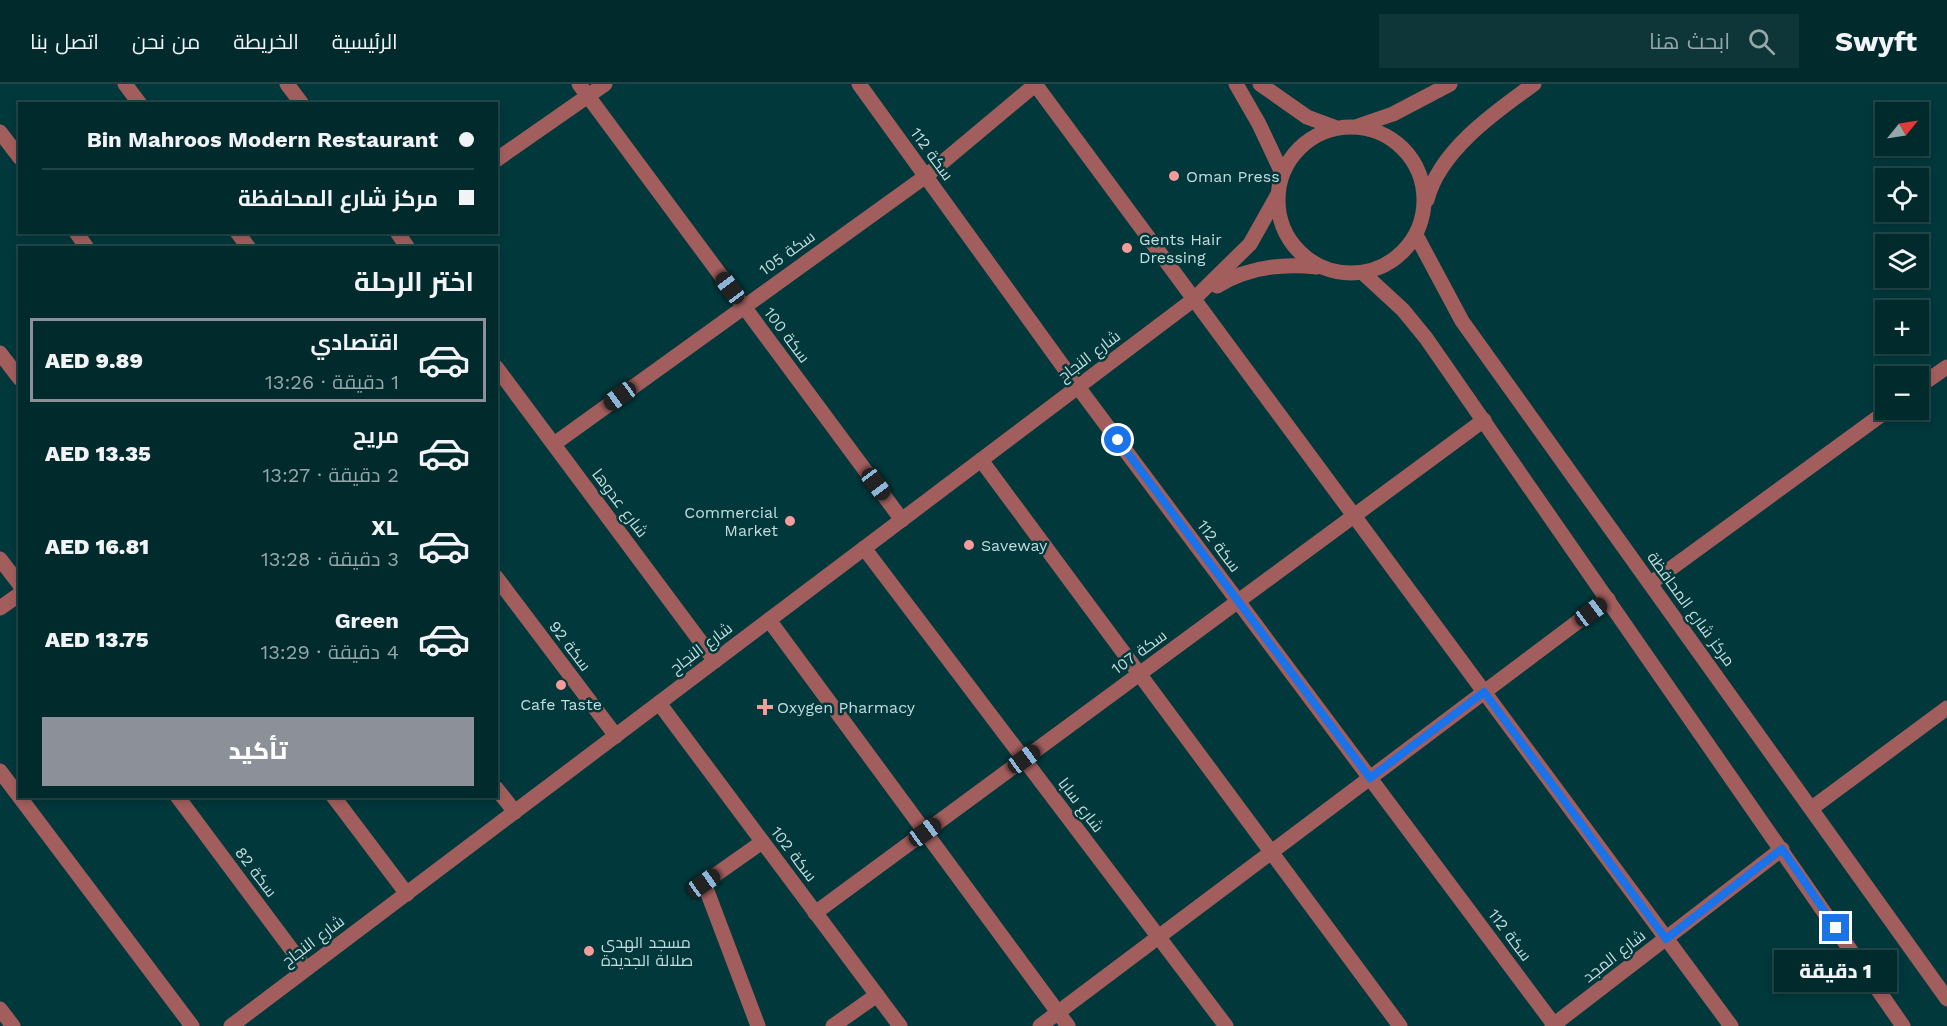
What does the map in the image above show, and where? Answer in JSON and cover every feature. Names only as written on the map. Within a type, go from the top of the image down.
[{"type":"street","points":[[126,84],[139,102]]},
{"type":"street","points":[[287,84],[300,102]]},
{"type":"street","name":"سكة 100","points":[[579,84],[902,520]]},
{"type":"street","points":[[498,159],[605,84]]},
{"type":"street","name":"سكة 112","points":[[860,84],[1078,387],[1554,1026]]},
{"type":"street","points":[[1035,84],[1731,1026]]},
{"type":"street","name":"سكة 105","points":[[554,444],[926,176],[1035,84]]},
{"type":"street","points":[[1236,84],[1259,124],[1282,172]]},
{"type":"street","points":[[1260,84],[1307,117],[1334,127]]},
{"type":"street","points":[[1450,84],[1393,114],[1358,126],[1334,127],[1312,136],[1294,152],[1282,172],[1277,196],[1280,219],[1289,241],[1304,256],[1322,267],[1342,273],[1363,273],[1385,265],[1402,252],[1416,234],[1432,183],[1453,155],[1498,112],[1534,84]]},
{"type":"street","points":[[1358,126],[1381,132],[1401,146],[1411,158],[1423,188],[1424,212]]},
{"type":"street","points":[[0,132],[18,155]]},
{"type":"street","name":"شارع النجاح","points":[[231,1026],[1193,300],[1240,257],[1261,228],[1277,196]]},
{"type":"street","name":"مركز شارع المحافظة","points":[[1416,234],[1462,321],[1947,999]]},
{"type":"street","name":"شارع النجاح","points":[[1193,300],[1221,283],[1262,268],[1281,264],[1322,267]]},
{"type":"street","points":[[1363,273],[1409,317],[1484,420],[1903,1026]]},
{"type":"street","points":[[0,353],[18,376]]},
{"type":"street","points":[[1929,379],[1947,367]]},
{"type":"street","name":"شارع عدوها","points":[[498,370],[715,661]]},
{"type":"street","points":[[1651,583],[1875,419]]},
{"type":"street","name":"سكة 107","points":[[815,913],[1484,420]]},
{"type":"street","points":[[981,460],[1400,1026]]},
{"type":"street","name":"شارع سابا","points":[[864,548],[1226,1026]]},
{"type":"street","points":[[0,559],[18,582]]},
{"type":"street","name":"سكة 92","points":[[498,580],[616,736]]},
{"type":"street","points":[[0,608],[18,595]]},
{"type":"street","points":[[1040,1026],[1608,599]]},
{"type":"street","points":[[769,620],[1068,1026]]},
{"type":"street","name":"سكة 102","points":[[659,703],[900,1026]]},
{"type":"street","points":[[1812,808],[1947,708]]},
{"type":"street","points":[[0,771],[18,795]]},
{"type":"street","points":[[498,791],[515,812]]},
{"type":"street","points":[[20,798],[192,1026]]},
{"type":"street","name":"سكة 82","points":[[178,798],[306,969]]},
{"type":"street","points":[[334,798],[406,894]]},
{"type":"street","points":[[758,1026],[704,883],[762,842]]},
{"type":"street","name":"شارع المجد","points":[[1554,1026],[1782,849]]},
{"type":"street","points":[[833,1026],[877,995]]},
{"type":"street","points":[[0,1009],[13,1026]]},
{"type":"place","name":"Oman Press","points":[[1174,176]]},
{"type":"place","name":"Gents Hair Dressing","points":[[1127,248]]},
{"type":"place","name":"Commercial Market","points":[[790,521]]},
{"type":"place","name":"Saveway","points":[[969,545]]},
{"type":"place","name":"Cafe Taste","points":[[561,685]]},
{"type":"place","name":"Oxygen Pharmacy","points":[[765,707]]},
{"type":"place","name":"مسجد الهدى صلالة الجديدة","points":[[589,951]]},
{"type":"route","points":[[1118,440],[1370,778],[1484,692],[1666,939],[1782,849],[1836,928]]}]
